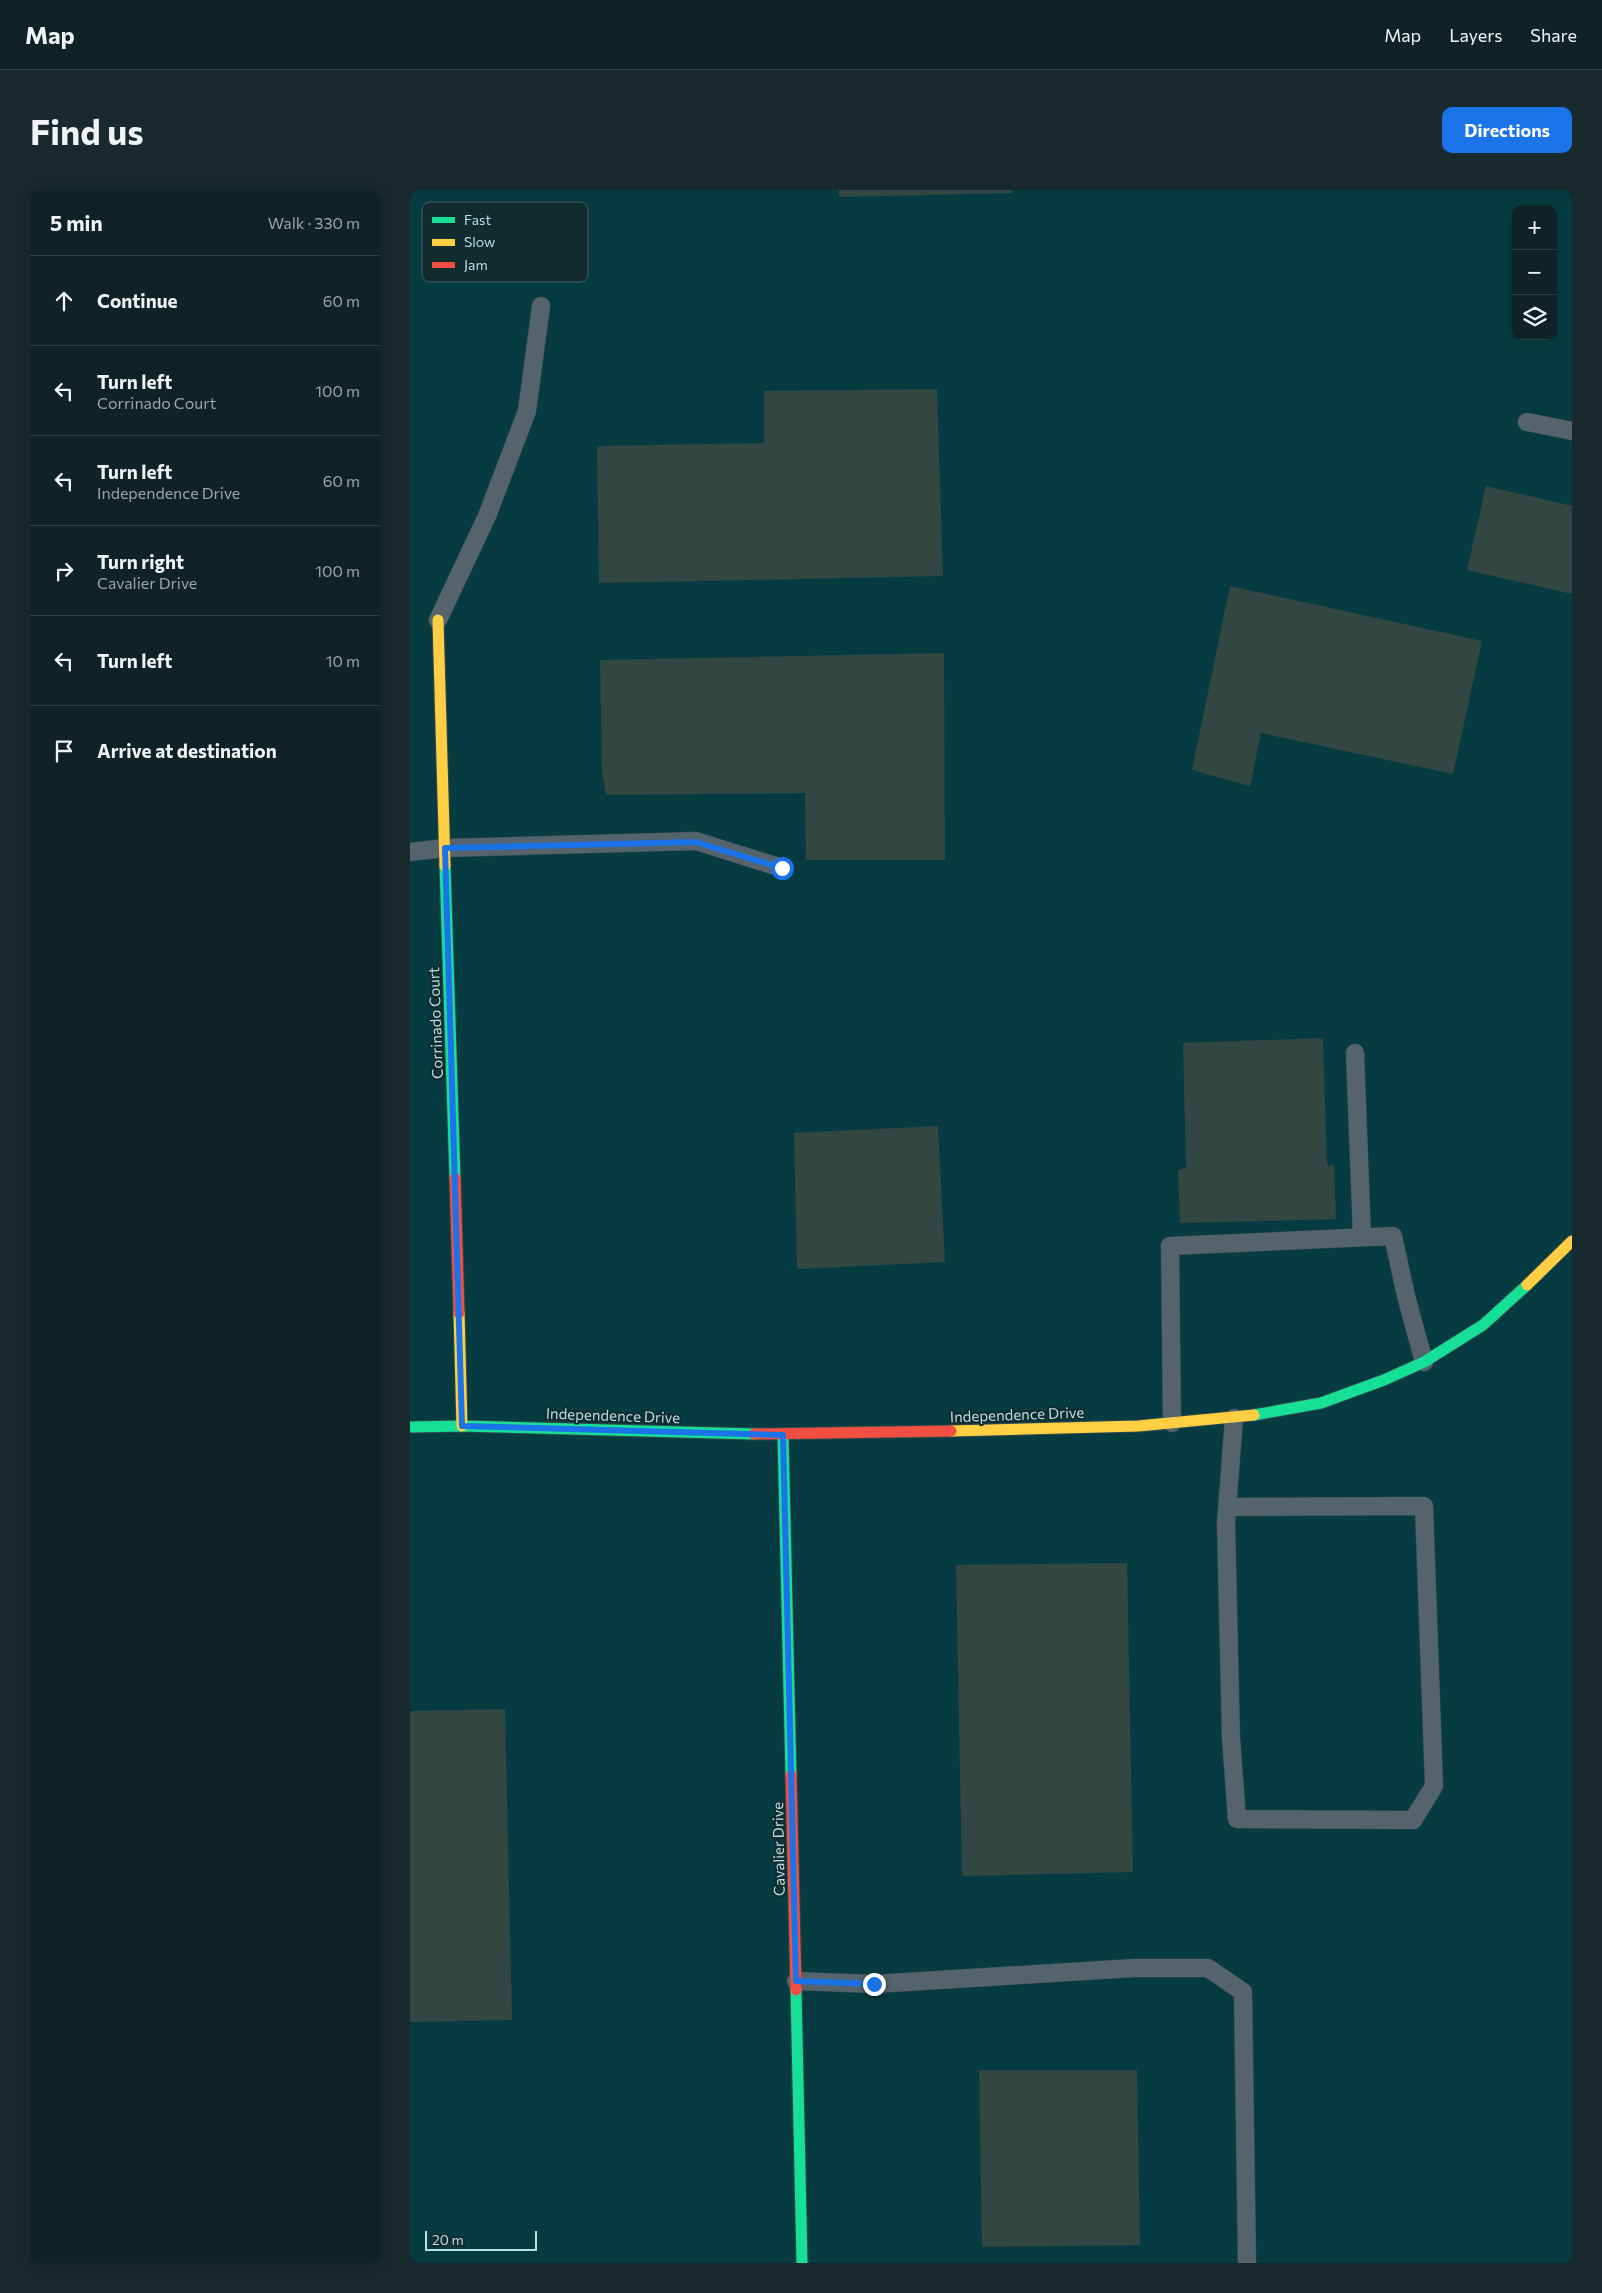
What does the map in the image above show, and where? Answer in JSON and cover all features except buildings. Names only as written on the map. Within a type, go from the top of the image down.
[{"type":"street","name":"Corrinado Court","points":[[438,620],[462,1426]]},
{"type":"street","name":"Independence Drive","points":[[410,1427],[462,1426],[783,1435],[1138,1426],[1234,1418],[1321,1403],[1384,1380],[1424,1362],[1483,1325],[1545,1269],[1572,1241]]},
{"type":"street","name":"Cavalier Drive","points":[[783,1435],[802,2263]]},
{"type":"lane","points":[[438,620],[487,516],[527,411],[541,306]]},
{"type":"lane","points":[[1527,422],[1572,431]]},
{"type":"lane","points":[[410,852],[445,848],[696,842],[782,868]]},
{"type":"lane","points":[[1355,1053],[1362,1237]]},
{"type":"lane","points":[[1172,1423],[1170,1246],[1393,1236],[1406,1296],[1424,1362]]},
{"type":"lane","points":[[1227,1507],[1424,1506],[1434,1786],[1413,1820],[1237,1819],[1231,1738],[1227,1507],[1234,1418]]},
{"type":"lane","points":[[796,1981],[874,1984],[1134,1968],[1208,1968],[1243,1992],[1247,2263]]},
{"type":"shaded area","points":[[410,190],[1572,190],[1572,2263],[410,2263]]},
{"type":"traffic: fast","points":[[445,866],[455,1178]]},
{"type":"traffic: fast","points":[[1254,1415],[1321,1403],[1384,1380],[1424,1362],[1483,1325],[1527,1285]]},
{"type":"traffic: fast","points":[[410,1427],[462,1426],[754,1434]]},
{"type":"traffic: fast","points":[[783,1435],[791,1775]]},
{"type":"traffic: fast","points":[[796,1990],[802,2263]]},
{"type":"traffic: slow","points":[[438,620],[445,866]]},
{"type":"traffic: slow","points":[[1527,1285],[1572,1241]]},
{"type":"traffic: slow","points":[[459,1313],[462,1426]]},
{"type":"traffic: slow","points":[[951,1431],[1138,1426],[1254,1415]]},
{"type":"traffic: jam","points":[[455,1178],[459,1313]]},
{"type":"traffic: jam","points":[[754,1434],[951,1431]]},
{"type":"traffic: jam","points":[[791,1775],[796,1990]]},
{"type":"route","points":[[782,868],[696,842],[445,848],[462,1426],[783,1435],[796,1981],[874,1984]]}]
